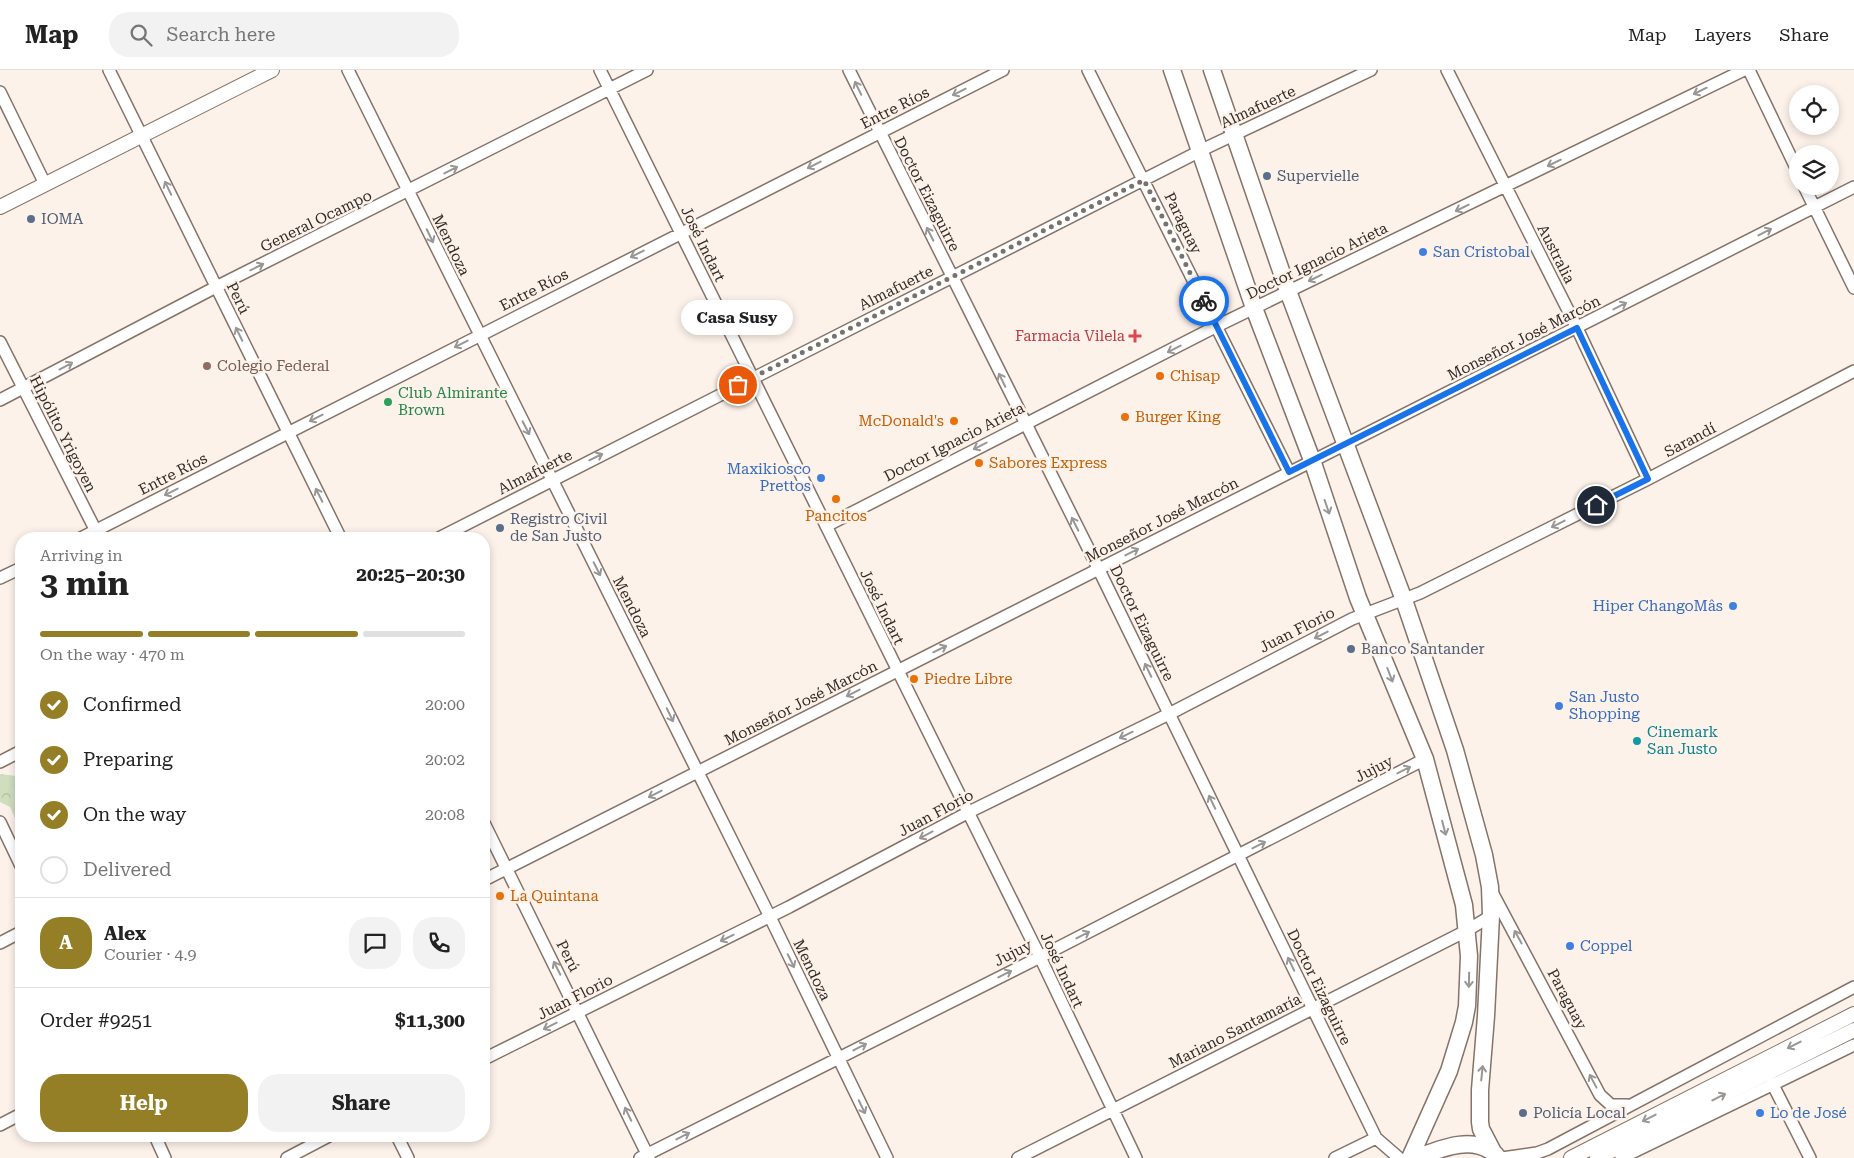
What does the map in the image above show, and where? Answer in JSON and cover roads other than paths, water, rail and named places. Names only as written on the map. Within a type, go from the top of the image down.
[{"type":"highway","points":[[1172,70],[1254,308],[1312,460],[1365,614],[1425,759],[1460,885],[1469,956],[1464,1022],[1449,1071],[1410,1158]]},
{"type":"highway","points":[[1212,70],[1288,291],[1404,600],[1455,750],[1484,855],[1490,887],[1491,916],[1480,1090],[1481,1129],[1498,1156]]},
{"type":"highway","points":[[1416,1158],[1462,1143],[1498,1156]]},
{"type":"main road","points":[[0,207],[272,70]]},
{"type":"main road","points":[[1570,1158],[1854,1014]]},
{"type":"main road","points":[[1597,1158],[1854,1030]]},
{"type":"street","name":"Perú","points":[[109,70],[337,532]]},
{"type":"street","name":"Mendoza","points":[[348,70],[770,917],[887,1158]]},
{"type":"street","name":"José Indart","points":[[600,70],[1040,957],[1111,1110],[1136,1158]]},
{"type":"street","name":"General Ocampo","points":[[0,400],[216,287],[647,70]]},
{"type":"street","name":"Doctor Eizaguirre","points":[[849,70],[1023,423],[1098,570],[1376,1138],[1399,1158]]},
{"type":"street","name":"Entre Ríos","points":[[104,532],[287,432],[1003,70]]},
{"type":"street","name":"Paraguay","points":[[1088,70],[1289,472]]},
{"type":"street","name":"Almafuerte","points":[[450,532],[1199,152],[1371,70]]},
{"type":"street","name":"Australia","points":[[1447,70],[1577,328],[1648,479]]},
{"type":"street","name":"Doctor Ignacio Arieta","points":[[826,526],[1023,423],[1217,326],[1744,70]]},
{"type":"street","points":[[1749,70],[1789,153]]},
{"type":"street","points":[[0,92],[45,184]]},
{"type":"street","name":"Monseñor José Marcón","points":[[490,877],[1854,187]]},
{"type":"street","points":[[1808,195],[1854,288]]},
{"type":"street","name":"Hipólito Yrigoyen","points":[[0,342],[96,532]]},
{"type":"street","name":"Sarandí","points":[[1404,600],[1648,479],[1854,371]]},
{"type":"street","points":[[0,578],[15,571]]},
{"type":"street","name":"Juan Florio","points":[[490,1056],[770,917],[968,812],[1169,714],[1365,614],[1404,600]]},
{"type":"street","points":[[0,762],[15,754]]},
{"type":"street","name":"Jujuy","points":[[645,1157],[1425,759]]},
{"type":"street","points":[[0,822],[15,853]]},
{"type":"street","name":"Perú","points":[[490,835],[578,1012],[645,1157]]},
{"type":"street","name":"Paraguay","points":[[1490,887],[1600,1095],[1611,1105],[1629,1105]]},
{"type":"street","name":"Mariano Santamaría","points":[[1018,1158],[1466,931],[1491,916]]},
{"type":"street","points":[[0,944],[15,935]]},
{"type":"street","points":[[1498,1156],[1537,1153],[1548,1149],[1854,987]]},
{"type":"street","points":[[1621,1158],[1772,1083],[1854,1045]]},
{"type":"street","points":[[1772,1083],[1810,1158]]},
{"type":"street","points":[[0,1125],[15,1117]]},
{"type":"street","points":[[1335,1158],[1376,1138]]},
{"type":"street","points":[[158,1142],[165,1158]]},
{"type":"street","points":[[287,1158],[318,1142]]},
{"type":"street","points":[[400,1142],[408,1158]]},
{"type":"place","name":"Supervielle","points":[[1267,176]]},
{"type":"place","name":"IOMA","points":[[31,219]]},
{"type":"place","name":"San Cristobal","points":[[1423,252]]},
{"type":"place","name":"Farmacia Vilela","points":[[1135,336]]},
{"type":"place","name":"Colegio Federal","points":[[207,366]]},
{"type":"place","name":"Chisap","points":[[1160,376]]},
{"type":"place","name":"Casa Susy","points":[[738,385]]},
{"type":"place","name":"Club Almirante Brown","points":[[388,402]]},
{"type":"place","name":"Burger King","points":[[1125,417]]},
{"type":"place","name":"McDonald's","points":[[954,421]]},
{"type":"place","name":"Sabores Express","points":[[979,463]]},
{"type":"place","name":"Maxikiosco Prettos","points":[[821,478]]},
{"type":"place","name":"Pancitos","points":[[836,499]]},
{"type":"place","name":"Registro Civil de San Justo","points":[[500,528]]},
{"type":"place","name":"Hiper ChangoMâs","points":[[1733,606]]},
{"type":"place","name":"Banco Santander","points":[[1351,649]]},
{"type":"place","name":"Piedre Libre","points":[[914,679]]},
{"type":"place","name":"San Justo Shopping","points":[[1559,706]]},
{"type":"place","name":"Cinemark San Justo","points":[[1637,741]]},
{"type":"place","name":"La Quintana","points":[[500,896]]},
{"type":"place","name":"Coppel","points":[[1570,946]]},
{"type":"place","name":"Policía Local","points":[[1523,1113]]},
{"type":"place","name":"Lo de José","points":[[1760,1113]]}]
